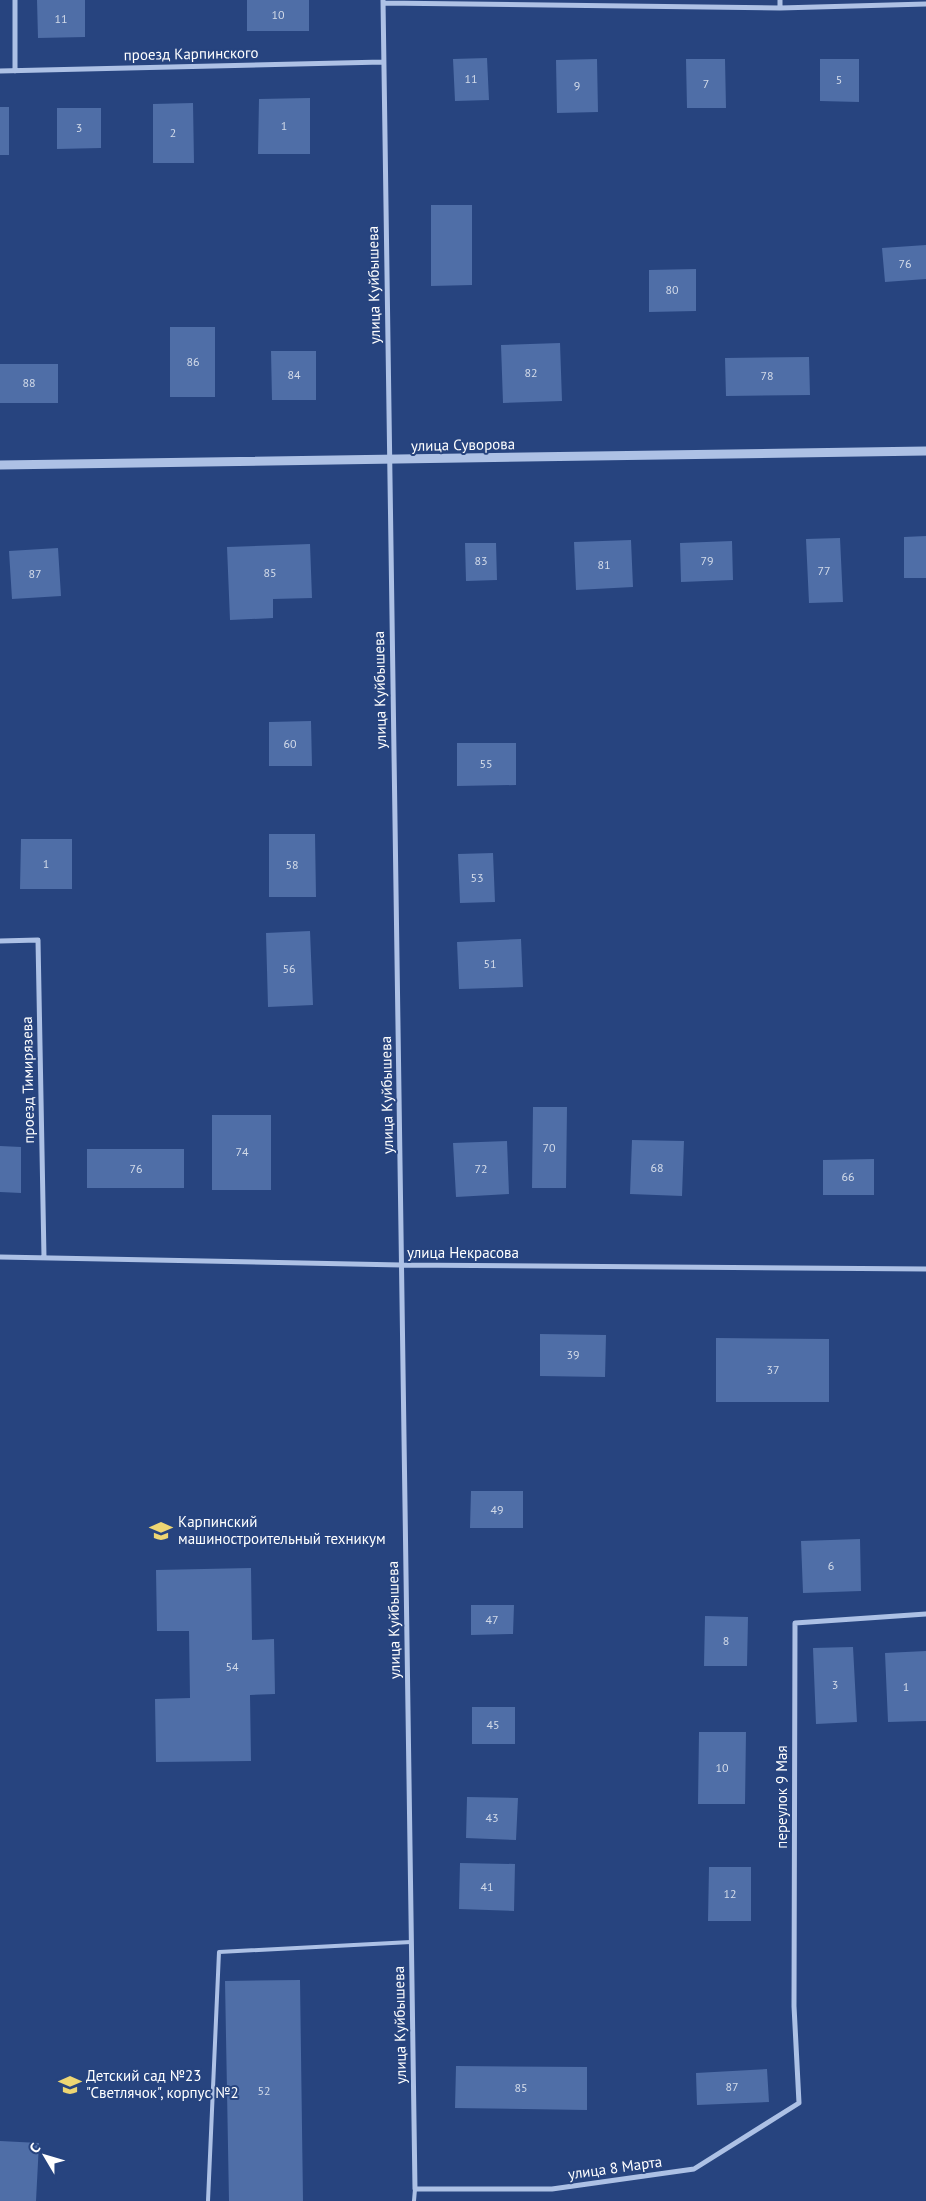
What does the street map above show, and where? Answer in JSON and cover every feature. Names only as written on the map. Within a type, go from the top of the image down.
[{"type":"street","points":[[14,0],[15,71]]},
{"type":"street","points":[[780,0],[780,8]]},
{"type":"street","points":[[383,1],[780,8],[926,4]]},
{"type":"street","name":"улица Куйбышева","points":[[383,1],[415,2189]]},
{"type":"street","name":"проезд Карпинского","points":[[0,71],[383,62]]},
{"type":"street","name":"улица Суворова","points":[[0,465],[926,451]]},
{"type":"street","name":"проезд Тимирязева","points":[[0,941],[38,940],[44,1257]]},
{"type":"street","name":"улица Некрасова","points":[[0,1257],[401,1265],[926,1269]]},
{"type":"street","name":"переулок 9 Мая","points":[[799,2103],[794,2006],[795,1622],[926,1614]]},
{"type":"street","name":"улица 8 Марта","points":[[415,2189],[552,2189],[694,2169],[799,2103]]},
{"type":"lane","points":[[208,2201],[219,1952],[411,1942]]},
{"type":"lane","points":[[414,2201],[415,2189]]},
{"type":"building","points":[[37,0],[85,0],[85,37],[38,38]]},
{"type":"building","points":[[247,0],[309,0],[309,31],[247,31]]},
{"type":"building","points":[[487,58],[489,100],[455,101],[453,59]]},
{"type":"building","points":[[597,59],[598,112],[557,113],[556,60]]},
{"type":"building","points":[[686,59],[725,59],[726,108],[687,108]]},
{"type":"building","points":[[820,59],[859,59],[859,102],[820,101]]},
{"type":"building","points":[[310,98],[310,154],[258,154],[259,99]]},
{"type":"building","points":[[193,103],[194,163],[153,163],[153,104]]},
{"type":"building","points":[[0,107],[9,107],[9,155],[0,155]]},
{"type":"building","points":[[57,108],[101,108],[101,148],[57,149]]},
{"type":"building","points":[[431,205],[472,205],[472,285],[431,286]]},
{"type":"building","points":[[926,245],[926,279],[885,282],[882,248]]},
{"type":"building","points":[[696,269],[696,311],[649,312],[649,270]]},
{"type":"building","points":[[170,327],[215,327],[215,397],[170,397]]},
{"type":"building","points":[[560,343],[562,401],[503,403],[501,345]]},
{"type":"building","points":[[271,351],[316,351],[316,400],[272,400]]},
{"type":"building","points":[[809,357],[810,395],[726,396],[725,358]]},
{"type":"building","points":[[0,364],[58,364],[58,403],[0,403]]},
{"type":"building","points":[[926,536],[926,578],[904,578],[904,537]]},
{"type":"building","points":[[840,538],[843,602],[809,603],[806,539]]},
{"type":"building","points":[[631,540],[633,587],[576,590],[574,542]]},
{"type":"building","points":[[732,541],[733,580],[681,582],[680,543]]},
{"type":"building","points":[[465,543],[496,543],[497,580],[466,581]]},
{"type":"building","points":[[310,544],[312,598],[273,599],[273,618],[230,620],[227,547]]},
{"type":"building","points":[[58,548],[61,596],[12,599],[9,551]]},
{"type":"building","points":[[311,721],[312,766],[269,766],[269,722]]},
{"type":"building","points":[[457,743],[516,743],[516,785],[457,786]]},
{"type":"building","points":[[269,834],[315,834],[316,897],[269,897]]},
{"type":"building","points":[[21,839],[72,839],[72,889],[20,889]]},
{"type":"building","points":[[493,853],[495,902],[460,903],[458,854]]},
{"type":"building","points":[[310,931],[313,1005],[268,1007],[266,933]]},
{"type":"building","points":[[521,939],[523,987],[459,989],[457,942]]},
{"type":"building","points":[[533,1107],[567,1107],[566,1188],[532,1188]]},
{"type":"building","points":[[212,1115],[271,1115],[271,1190],[212,1190]]},
{"type":"building","points":[[632,1140],[684,1141],[682,1196],[630,1194]]},
{"type":"building","points":[[507,1141],[509,1194],[456,1197],[453,1143]]},
{"type":"building","points":[[0,1146],[21,1147],[21,1193],[0,1192]]},
{"type":"building","points":[[87,1149],[184,1149],[184,1188],[87,1188]]},
{"type":"building","points":[[874,1159],[874,1195],[823,1195],[823,1160]]},
{"type":"building","points":[[540,1334],[606,1335],[605,1377],[540,1376]]},
{"type":"building","points":[[716,1338],[829,1339],[829,1402],[716,1402]]},
{"type":"building","points":[[471,1491],[523,1491],[523,1528],[470,1528]]},
{"type":"building","points":[[860,1539],[861,1591],[803,1593],[801,1541]]},
{"type":"building","points":[[251,1568],[252,1640],[274,1639],[275,1694],[250,1695],[251,1761],[156,1762],[155,1699],[190,1698],[189,1631],[157,1631],[156,1570]]},
{"type":"building","points":[[471,1605],[514,1605],[513,1634],[471,1635]]},
{"type":"building","points":[[705,1616],[748,1617],[747,1666],[704,1666]]},
{"type":"building","points":[[853,1647],[857,1722],[816,1724],[813,1648]]},
{"type":"building","points":[[926,1651],[926,1721],[888,1722],[885,1653]]},
{"type":"building","points":[[472,1707],[515,1707],[515,1744],[472,1744]]},
{"type":"building","points":[[699,1732],[746,1732],[745,1804],[698,1804]]},
{"type":"building","points":[[467,1797],[518,1798],[516,1840],[466,1838]]},
{"type":"building","points":[[460,1863],[515,1864],[514,1911],[459,1909]]},
{"type":"building","points":[[709,1867],[751,1867],[751,1921],[708,1921]]},
{"type":"building","points":[[300,1980],[303,2201],[229,2201],[225,1981]]},
{"type":"building","points":[[456,2066],[587,2067],[587,2110],[455,2108]]},
{"type":"building","points":[[767,2069],[769,2102],[697,2105],[696,2073]]},
{"type":"building","points":[[0,2141],[39,2143],[36,2201],[0,2201]]},
{"type":"place","name":"Карпинский машиностроительный техникум","points":[[161,1531]]},
{"type":"place","name":"Детский сад №23 \"Светлячок\", корпус №2","points":[[70,2085]]}]
